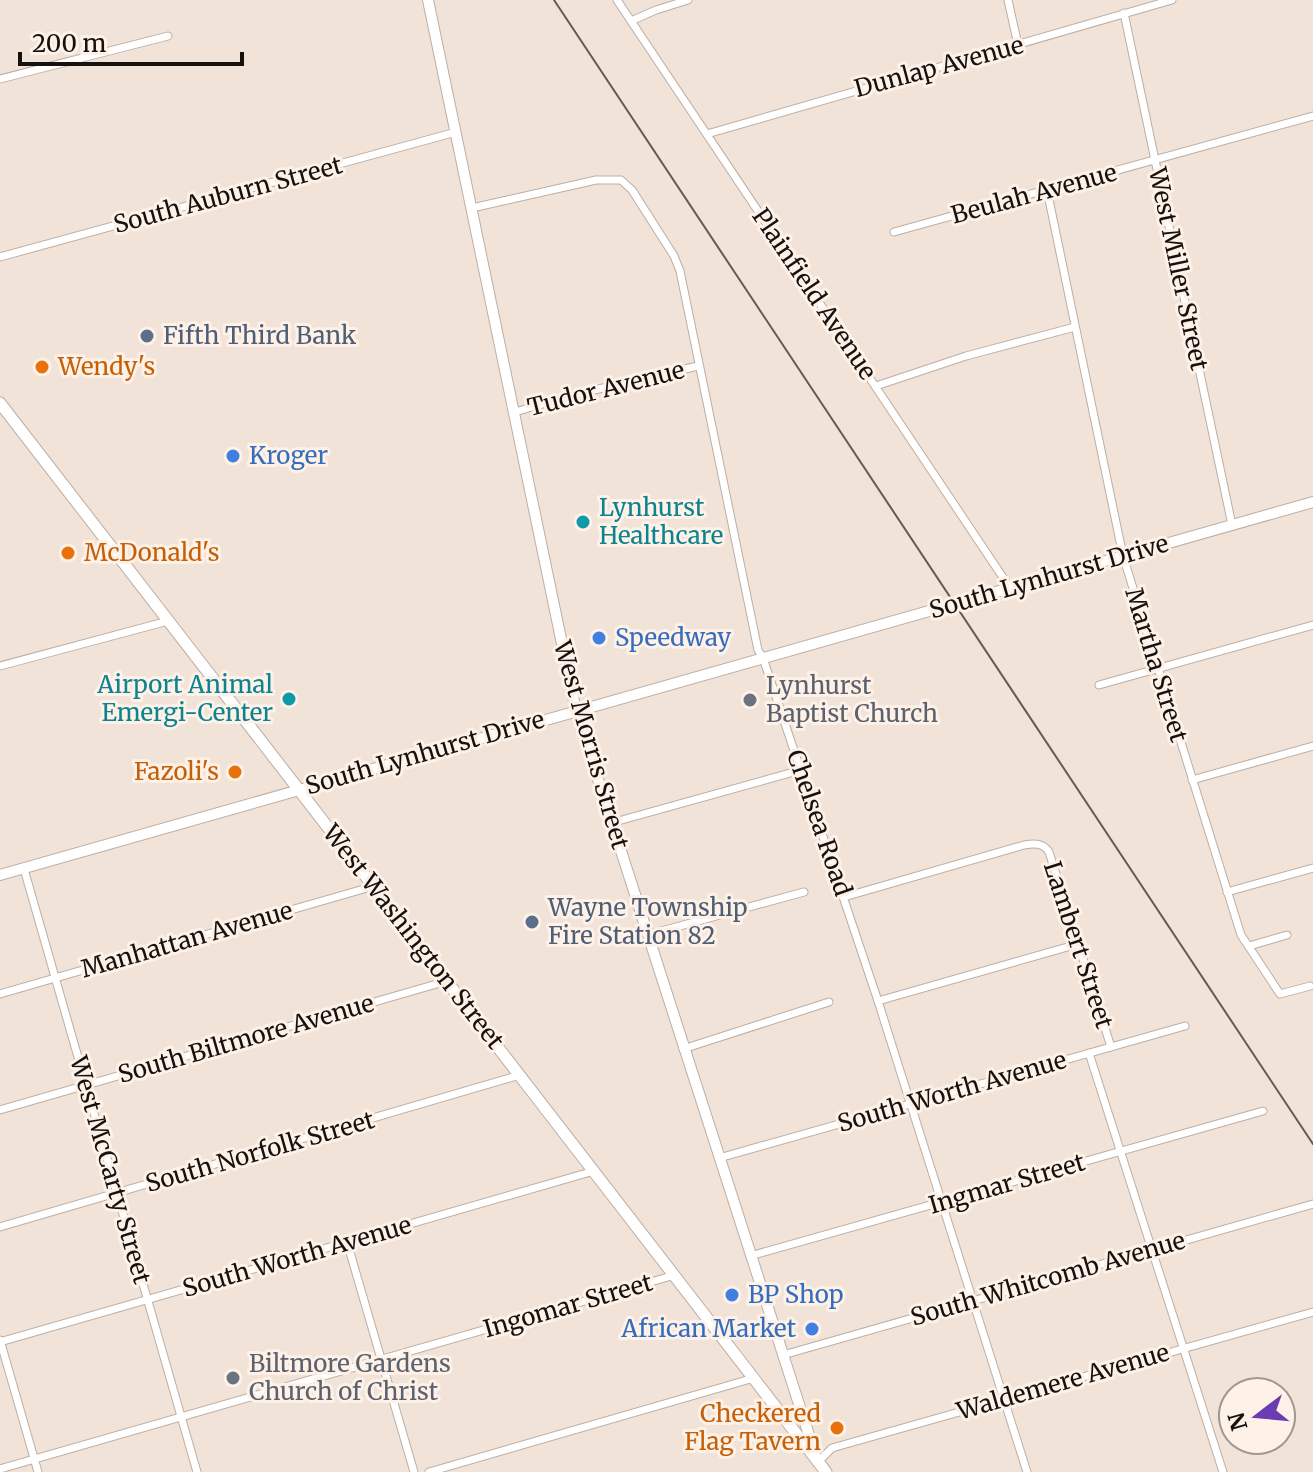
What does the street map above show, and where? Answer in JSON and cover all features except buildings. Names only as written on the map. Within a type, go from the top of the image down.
[{"type":"main road","name":"West Morris Street","points":[[428,0],[576,711],[821,1468]]},
{"type":"main road","name":"West Washington Street","points":[[2,409],[675,1275],[821,1468]]},
{"type":"main road","name":"South Lynhurst Drive","points":[[0,875],[1313,502]]},
{"type":"street","name":"Plainfield Avenue","points":[[617,0],[1010,588]]},
{"type":"street","points":[[631,21],[688,0]]},
{"type":"street","points":[[1008,0],[1018,45]]},
{"type":"street","name":"Dunlap Avenue","points":[[707,134],[1172,0]]},
{"type":"street","name":"West Miller Street","points":[[1124,13],[1232,525]]},
{"type":"street","points":[[0,79],[168,36]]},
{"type":"street","name":"Beulah Avenue","points":[[894,232],[1313,116]]},
{"type":"street","name":"South Auburn Street","points":[[0,257],[456,132]]},
{"type":"street","name":"Chelsea Road","points":[[472,208],[596,180],[621,180],[632,190],[678,263],[758,650],[844,897],[1027,1472]]},
{"type":"street","name":"Martha Street","points":[[1047,190],[1123,556],[1227,892],[1241,935],[1249,946]]},
{"type":"street","points":[[876,386],[966,356],[1075,327]]},
{"type":"street","name":"Tudor Avenue","points":[[515,412],[698,366]]},
{"type":"street","points":[[0,666],[168,621]]},
{"type":"street","points":[[1099,685],[1313,625]]},
{"type":"street","points":[[1192,780],[1313,746]]},
{"type":"street","points":[[611,823],[801,770]]},
{"type":"street","name":"Lambert Street","points":[[844,897],[1024,845],[1042,845],[1049,852],[1111,1047]]},
{"type":"street","points":[[1227,892],[1313,868]]},
{"type":"street","name":"West McCarty Street","points":[[24,869],[197,1472]]},
{"type":"street","name":"Manhattan Avenue","points":[[0,994],[374,886]]},
{"type":"street","points":[[647,935],[804,892]]},
{"type":"street","points":[[1287,935],[1249,946],[1280,994],[1310,986]]},
{"type":"street","points":[[878,1001],[1078,944]]},
{"type":"street","name":"South Biltmore Avenue","points":[[0,1110],[447,981]]},
{"type":"street","points":[[683,1049],[829,1002]]},
{"type":"street","name":"South Worth Avenue","points":[[719,1158],[1185,1026]]},
{"type":"street","name":"Lambert Street","points":[[1089,1053],[1223,1472]]},
{"type":"street","name":"South Norfolk Street","points":[[0,1227],[520,1075]]},
{"type":"street","name":"Ingmar Street","points":[[750,1256],[1263,1111]]},
{"type":"street","name":"South Worth Avenue","points":[[0,1342],[594,1171]]},
{"type":"street","name":"South Whitcomb Avenue","points":[[783,1355],[1313,1204]]},
{"type":"street","points":[[347,1242],[414,1472]]},
{"type":"street","name":"Ingomar Street","points":[[0,1469],[675,1275]]},
{"type":"street","name":"Waldemere Avenue","points":[[821,1468],[832,1448],[1313,1312]]},
{"type":"street","points":[[0,1342],[38,1472]]},
{"type":"street","points":[[429,1472],[754,1378]]},
{"type":"railway","points":[[554,0],[1313,1144]]},
{"type":"place","name":"Fifth Third Bank","points":[[147,336]]},
{"type":"place","name":"Wendy's","points":[[42,367]]},
{"type":"place","name":"Kroger","points":[[233,456]]},
{"type":"place","name":"Lynhurst Healthcare","points":[[583,522]]},
{"type":"place","name":"McDonald's","points":[[68,553]]},
{"type":"place","name":"Speedway","points":[[599,638]]},
{"type":"place","name":"Airport Animal Emergi-Center","points":[[289,699]]},
{"type":"place","name":"Lynhurst Baptist Church","points":[[750,700]]},
{"type":"place","name":"Fazoli's","points":[[235,772]]},
{"type":"place","name":"Wayne Township Fire Station 82","points":[[532,922]]},
{"type":"place","name":"BP Shop","points":[[732,1295]]},
{"type":"place","name":"African Market","points":[[812,1329]]},
{"type":"place","name":"Biltmore Gardens Church of Christ","points":[[233,1378]]},
{"type":"place","name":"Checkered Flag Tavern","points":[[837,1428]]}]
